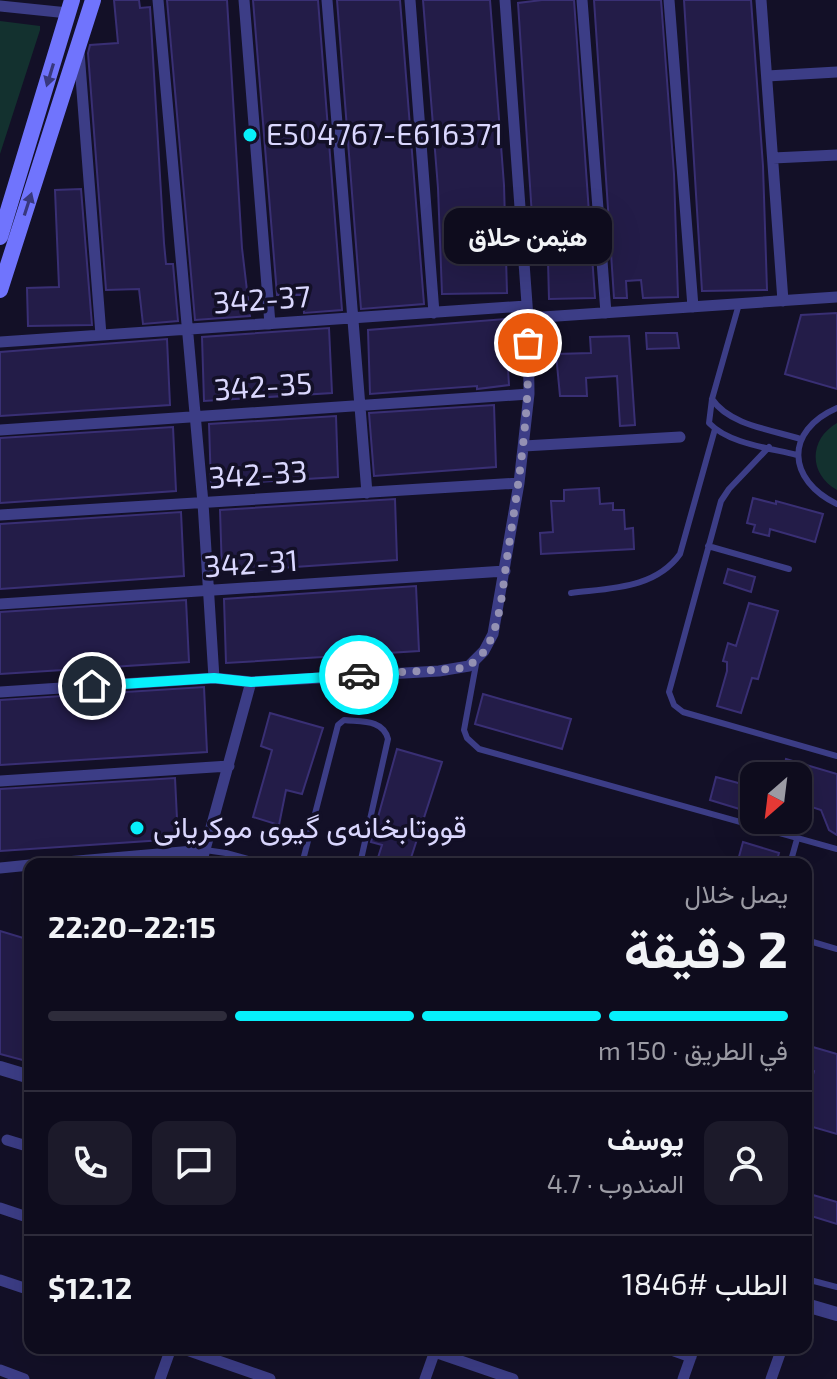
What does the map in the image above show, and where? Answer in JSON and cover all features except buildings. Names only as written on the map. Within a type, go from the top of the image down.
[{"type":"main road","points":[[6,236],[78,48],[93,0]]},
{"type":"main road","points":[[0,290],[6,236],[70,6]]},
{"type":"street","points":[[158,0],[203,503],[214,678]]},
{"type":"street","points":[[244,0],[270,324]]},
{"type":"street","points":[[327,0],[367,493]]},
{"type":"street","points":[[410,0],[434,313]]},
{"type":"street","points":[[0,692],[214,678],[251,682],[439,671],[463,668],[484,651],[493,634],[505,571],[529,394],[527,312],[505,0]]},
{"type":"street","points":[[582,0],[606,313]]},
{"type":"street","points":[[669,0],[693,307]]},
{"type":"street","points":[[761,0],[783,301]]},
{"type":"street","points":[[0,6],[70,6]]},
{"type":"street","points":[[78,48],[101,335]]},
{"type":"street","points":[[767,76],[837,72]]},
{"type":"street","points":[[773,158],[837,155]]},
{"type":"street","name":"342-37","points":[[0,342],[434,313],[606,313],[837,297]]},
{"type":"street","name":"342-35","points":[[0,430],[529,394]]},
{"type":"street","points":[[524,446],[680,437]]},
{"type":"street","name":"342-33","points":[[0,515],[519,483]]},
{"type":"street","name":"342-31","points":[[0,604],[505,571]]},
{"type":"street","points":[[203,858],[251,682]]},
{"type":"street","points":[[0,781],[229,766]]},
{"type":"street","points":[[112,858],[205,850]]},
{"type":"street","points":[[0,868],[24,866]]},
{"type":"street","points":[[0,1068],[24,1075]]},
{"type":"street","points":[[7,1140],[24,1145]]},
{"type":"street","points":[[0,1208],[24,1216]]},
{"type":"street","points":[[0,1280],[24,1288]]},
{"type":"street","points":[[812,1307],[837,1314]]},
{"type":"street","points":[[160,1379],[169,1354]]},
{"type":"street","points":[[198,1354],[270,1379]]},
{"type":"street","points":[[425,1379],[430,1354]]},
{"type":"street","points":[[445,1354],[513,1379]]},
{"type":"street","points":[[683,1379],[692,1354]]},
{"type":"street","points":[[771,1379],[780,1354]]},
{"type":"street","points":[[0,1370],[24,1379]]},
{"type":"lane","points":[[739,304],[712,399],[709,423],[715,429],[797,455]]},
{"type":"lane","points":[[712,399],[718,409],[729,416],[801,439]]},
{"type":"lane","points":[[837,408],[814,421],[801,439],[797,455],[803,473],[814,489],[837,504]]},
{"type":"lane","points":[[757,444],[761,427]]},
{"type":"lane","points":[[571,593],[638,584],[672,566],[680,554],[715,429]]},
{"type":"lane","points":[[769,447],[724,495],[669,692],[678,709],[699,718],[837,756]]},
{"type":"lane","points":[[708,546],[789,569]]},
{"type":"lane","points":[[477,659],[464,730],[467,738],[479,749],[837,849]]},
{"type":"lane","points":[[304,858],[338,725],[344,720],[380,724],[386,730],[388,739],[361,858]]},
{"type":"lane","points":[[792,858],[797,839]]},
{"type":"lane","points":[[205,850],[245,858]]},
{"type":"lane","points":[[812,942],[837,949]]},
{"type":"lane","points":[[812,1281],[837,1287]]},
{"type":"green space","points":[[0,21],[40,26],[40,30],[0,154]]},
{"type":"green space","points":[[837,423],[837,490],[821,475],[816,456],[821,438]]},
{"type":"way so far","points":[[359,675],[463,668],[477,659],[489,643],[505,571],[524,446],[529,394],[528,343]]},
{"type":"place","name":"E504767-E616371","points":[[250,135]]},
{"type":"place","name":"هێمن حلاق","points":[[528,343]]},
{"type":"place","name":"قووتابخانەی گيوی موكريانی","points":[[137,828]]},
{"type":"route","points":[[92,686],[214,678],[251,682],[359,675]]}]
